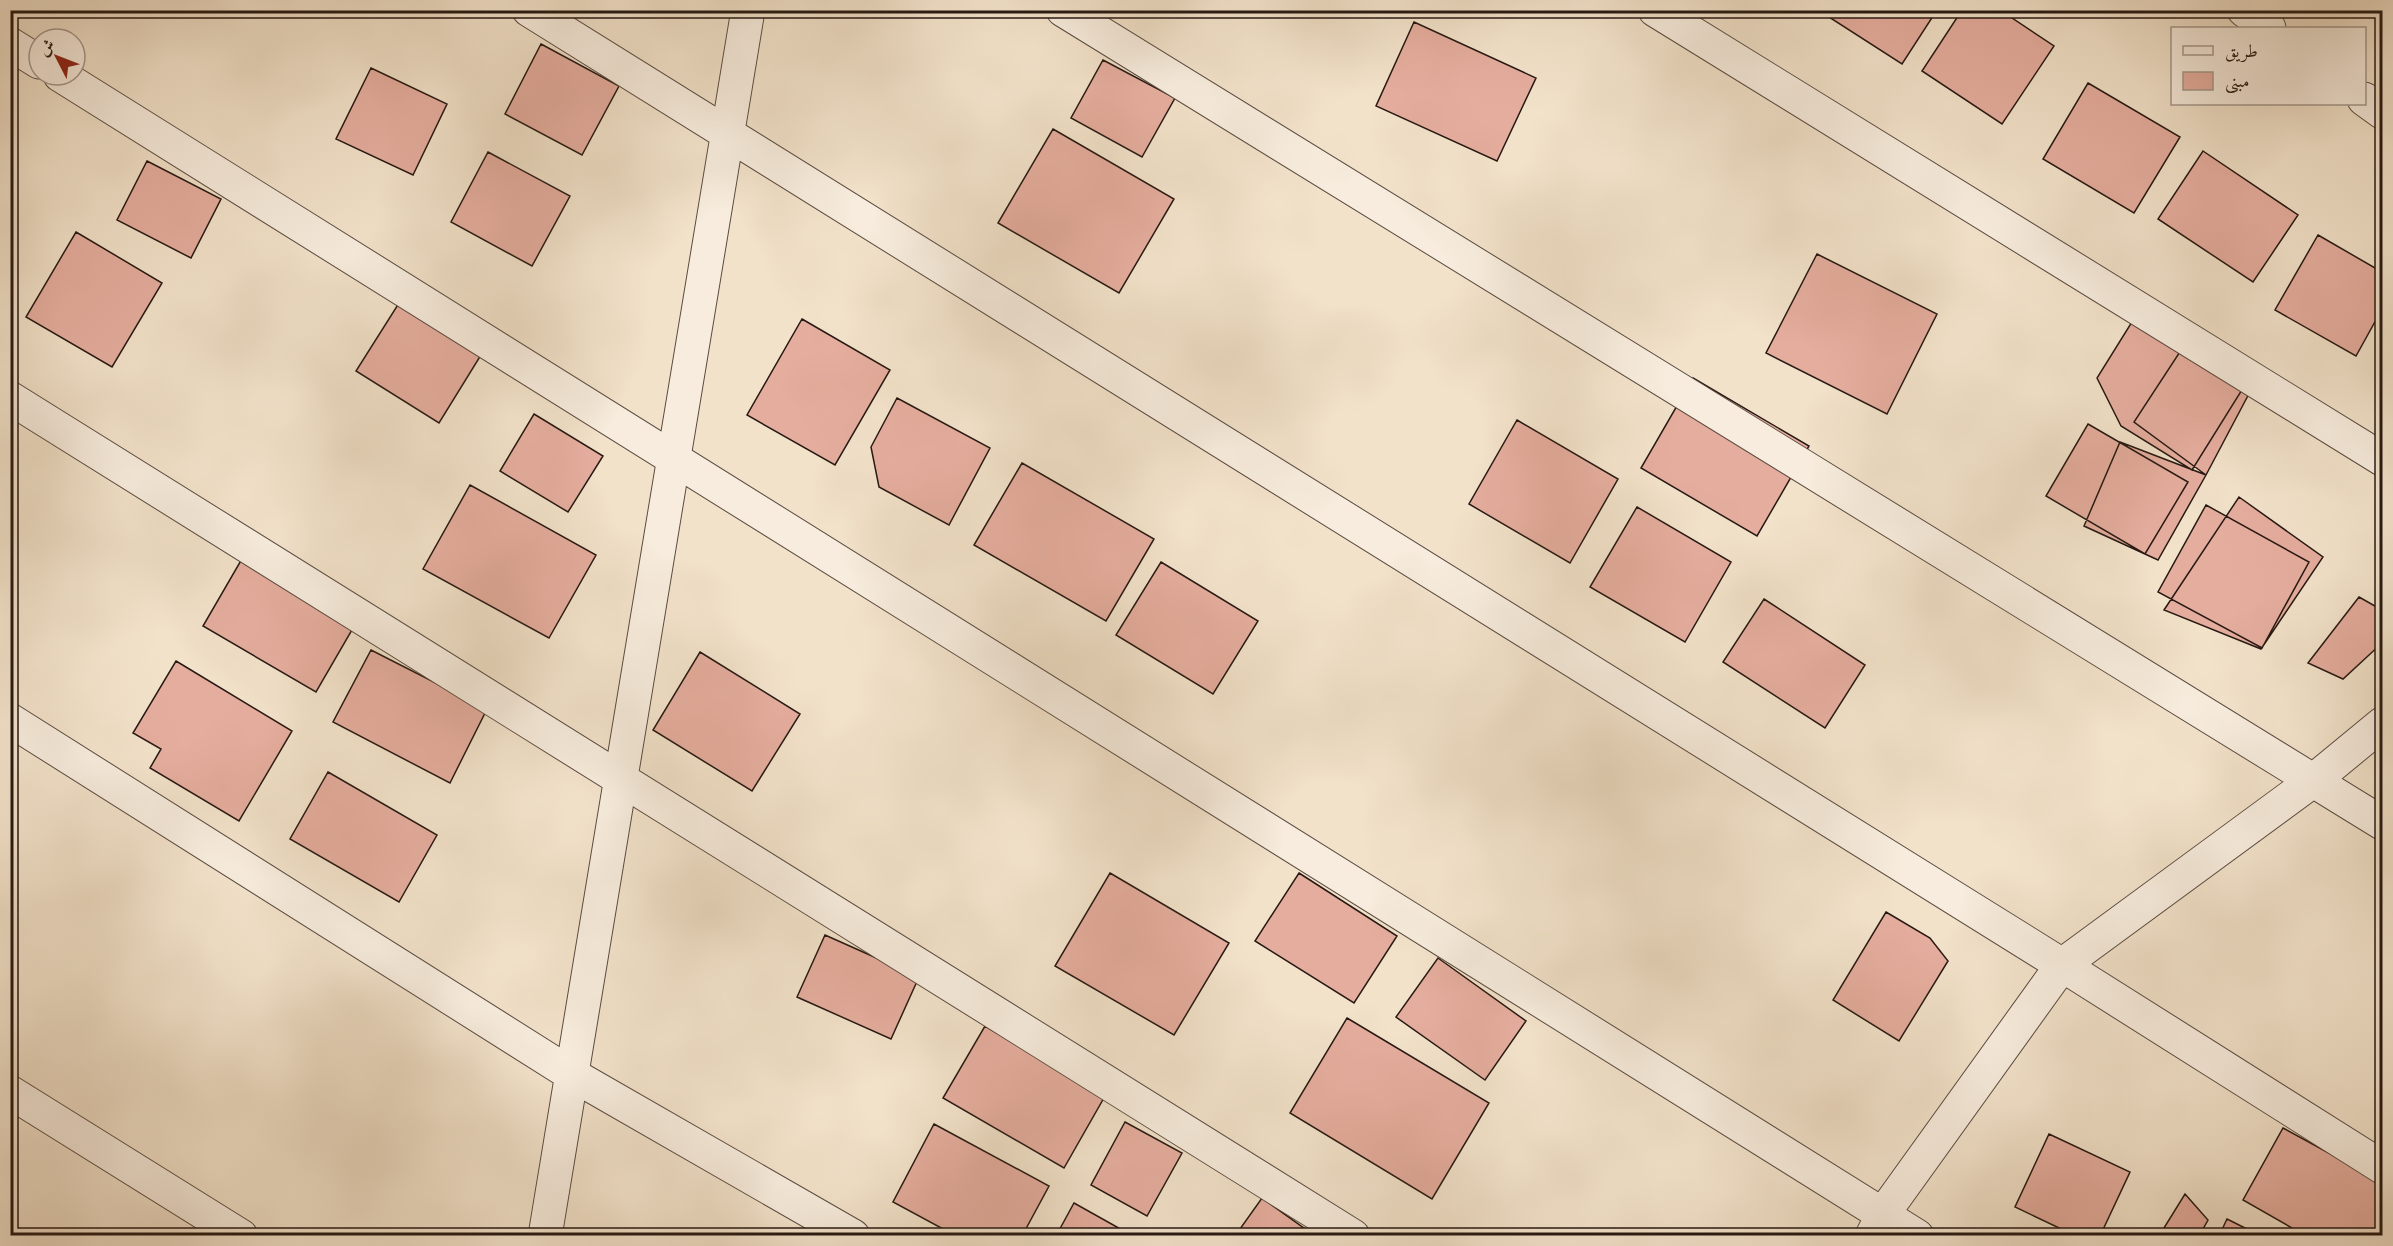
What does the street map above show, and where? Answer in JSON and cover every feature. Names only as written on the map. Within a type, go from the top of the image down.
[{"type":"street","points":[[529,10],[2062,965],[2382,1167]]},
{"type":"street","points":[[545,1236],[748,10]]},
{"type":"street","points":[[1063,10],[2382,823]]},
{"type":"street","points":[[1655,10],[2382,459]]},
{"type":"street","points":[[2244,10],[2268,27]]},
{"type":"street","points":[[10,44],[27,55]]},
{"type":"street","points":[[79,87],[675,461],[1878,1225],[1917,1236]]},
{"type":"street","points":[[2366,100],[2382,112]]},
{"type":"street","points":[[10,398],[1353,1236]]},
{"type":"street","points":[[10,720],[571,1074],[853,1236]]},
{"type":"street","points":[[1878,1225],[2062,965],[2314,780],[2382,724]]},
{"type":"street","points":[[10,1092],[241,1236]]},
{"type":"building","points":[[1818,10],[1937,10],[1902,64]]},
{"type":"building","points":[[1962,10],[2000,10],[2054,46],[2002,124],[1922,71]]},
{"type":"building","points":[[1414,22],[1536,78],[1497,161],[1376,106]]},
{"type":"building","points":[[541,44],[619,86],[582,155],[505,114]]},
{"type":"building","points":[[1103,60],[1175,98],[1142,157],[1071,118]]},
{"type":"building","points":[[371,68],[447,104],[413,175],[336,139]]},
{"type":"building","points":[[2088,83],[2180,137],[2134,213],[2043,159]]},
{"type":"building","points":[[1053,129],[1174,199],[1119,293],[998,223]]},
{"type":"building","points":[[2203,151],[2298,215],[2253,282],[2158,219]]},
{"type":"building","points":[[488,152],[570,196],[532,266],[451,222]]},
{"type":"building","points":[[147,161],[221,199],[191,258],[117,220]]},
{"type":"building","points":[[76,232],[162,283],[112,367],[26,317]]},
{"type":"building","points":[[2318,235],[2382,272],[2382,309],[2356,356],[2275,310]]},
{"type":"building","points":[[1817,254],[1937,314],[1887,414],[1766,353]]},
{"type":"building","points":[[399,303],[481,355],[439,423],[356,371]]},
{"type":"building","points":[[2135,317],[2245,385],[2192,470],[2121,426],[2097,378]]},
{"type":"building","points":[[802,319],[890,370],[835,465],[747,415]]},
{"type":"building","points":[[2187,341],[2252,388],[2206,475],[2134,422]]},
{"type":"building","points":[[1693,378],[1809,446],[1757,536],[1641,468]]},
{"type":"building","points":[[897,398],[990,448],[949,525],[879,487],[871,447]]},
{"type":"building","points":[[534,414],[603,456],[568,512],[500,471]]},
{"type":"building","points":[[1517,420],[1618,479],[1570,563],[1469,504]]},
{"type":"building","points":[[2088,424],[2188,482],[2145,554],[2046,496]]},
{"type":"building","points":[[2120,442],[2206,475],[2158,560],[2084,526]]},
{"type":"building","points":[[1022,463],[1154,539],[1106,621],[974,545]]},
{"type":"building","points":[[470,485],[596,555],[549,638],[423,569]]},
{"type":"building","points":[[2239,497],[2323,557],[2261,649],[2164,610]]},
{"type":"building","points":[[2206,505],[2309,562],[2262,648],[2158,592]]},
{"type":"building","points":[[1637,507],[1731,562],[1685,642],[1590,587]]},
{"type":"building","points":[[254,538],[367,604],[316,692],[203,626]]},
{"type":"building","points":[[1161,562],[1258,621],[1213,694],[1116,635]]},
{"type":"building","points":[[2359,597],[2382,610],[2382,643],[2343,679],[2308,663]]},
{"type":"building","points":[[1764,599],[1865,665],[1825,728],[1723,662]]},
{"type":"building","points":[[371,650],[487,709],[450,783],[333,722]]},
{"type":"building","points":[[700,652],[800,714],[752,791],[653,730]]},
{"type":"building","points":[[176,661],[292,731],[239,821],[150,768],[161,749],[133,733]]},
{"type":"building","points":[[328,772],[437,835],[399,902],[290,839]]},
{"type":"building","points":[[1110,873],[1229,943],[1174,1035],[1055,966]]},
{"type":"building","points":[[1299,873],[1397,936],[1354,1003],[1255,941]]},
{"type":"building","points":[[1886,912],[1930,938],[1948,961],[1899,1041],[1833,1000]]},
{"type":"building","points":[[825,935],[919,977],[891,1039],[797,997]]},
{"type":"building","points":[[1438,958],[1526,1021],[1485,1080],[1396,1017]]},
{"type":"building","points":[[1347,1018],[1489,1103],[1432,1199],[1290,1113]]},
{"type":"building","points":[[985,1026],[1105,1096],[1064,1168],[943,1098]]},
{"type":"building","points":[[1125,1122],[1182,1153],[1147,1216],[1091,1185]]},
{"type":"building","points":[[934,1124],[1049,1186],[1022,1236],[956,1236],[893,1202]]},
{"type":"building","points":[[2283,1128],[2382,1182],[2382,1224],[2376,1236],[2306,1236],[2243,1200]]},
{"type":"building","points":[[2049,1134],[2130,1172],[2100,1236],[2076,1236],[2015,1207]]},
{"type":"building","points":[[2185,1194],[2208,1220],[2199,1236],[2159,1236]]},
{"type":"building","points":[[1262,1198],[1315,1236],[1235,1236]]},
{"type":"building","points":[[1074,1203],[1133,1236],[1056,1236]]},
{"type":"building","points":[[2227,1219],[2261,1236],[2219,1236]]}]
